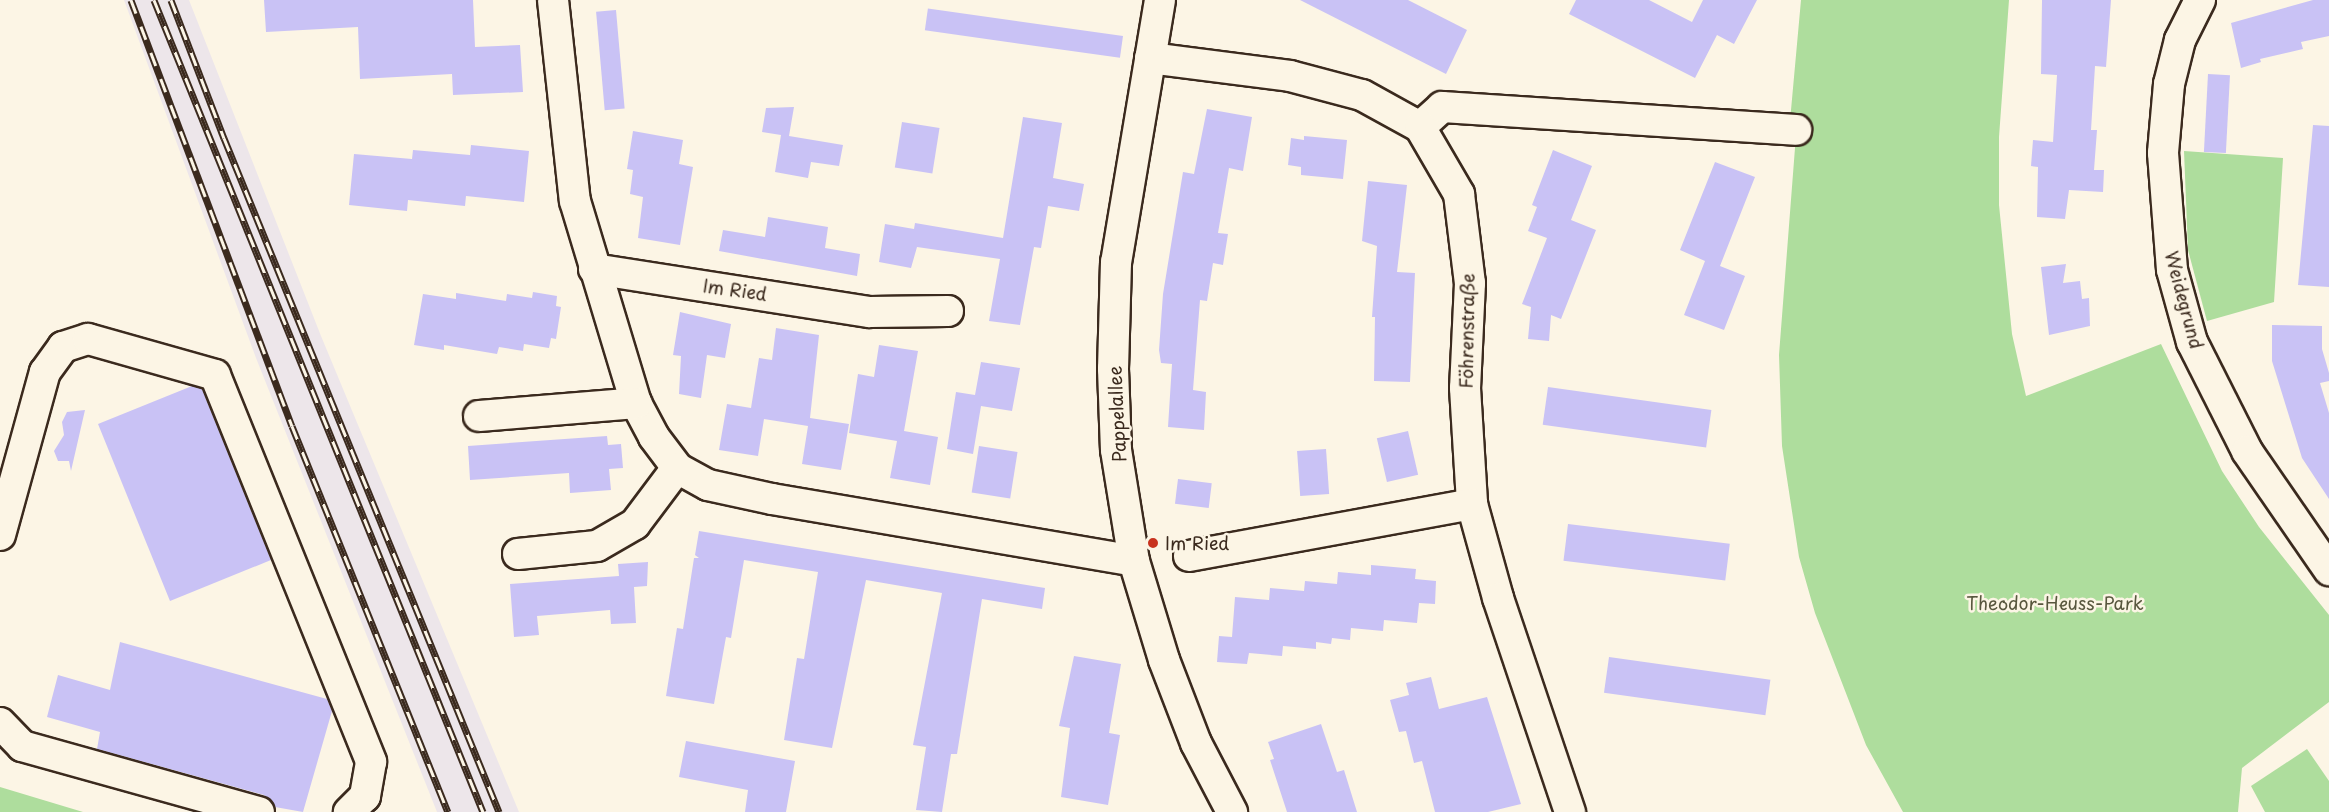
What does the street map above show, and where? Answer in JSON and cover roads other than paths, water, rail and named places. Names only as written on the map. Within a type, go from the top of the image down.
[{"type":"street","points":[[553,0],[574,201],[636,404],[654,437],[677,468],[708,486],[1134,561]]},
{"type":"street","name":"Pappelallee","points":[[1160,0],[1116,262],[1113,369],[1116,450],[1134,561],[1168,671],[1196,743],[1232,812]]},
{"type":"street","name":"Weidegrund","points":[[2200,0],[2180,40],[2169,84],[2163,153],[2172,270],[2193,342],[2247,451],[2329,570]]},
{"type":"street","points":[[1150,58],[1290,76],[1362,95],[1420,127],[1442,107],[1796,130]]},
{"type":"street","name":"Föhrenstraße","points":[[1420,127],[1459,194],[1470,283],[1465,388],[1472,504],[1498,598],[1570,812]]},
{"type":"street","name":"Im Ried","points":[[594,269],[870,312],[948,311]]},
{"type":"street","points":[[0,535],[45,372],[63,346],[88,339],[215,375],[371,762],[365,796],[349,812]]},
{"type":"street","points":[[479,416],[636,404]]},
{"type":"street","points":[[518,554],[597,546],[635,524],[677,468]]},
{"type":"street","points":[[1189,556],[1472,504]]},
{"type":"street","points":[[0,723],[22,746],[259,812]]},
{"type":"railway","points":[[131,0],[292,426],[448,812]]},
{"type":"railway","points":[[154,0],[483,812]]},
{"type":"railway","points":[[171,0],[224,138],[499,812]]},
{"type":"place","name":"Im Ried","points":[[1153,543]]},
{"type":"park label","name":"Theodor-Heuss-Park","points":[[2055,603]]}]
